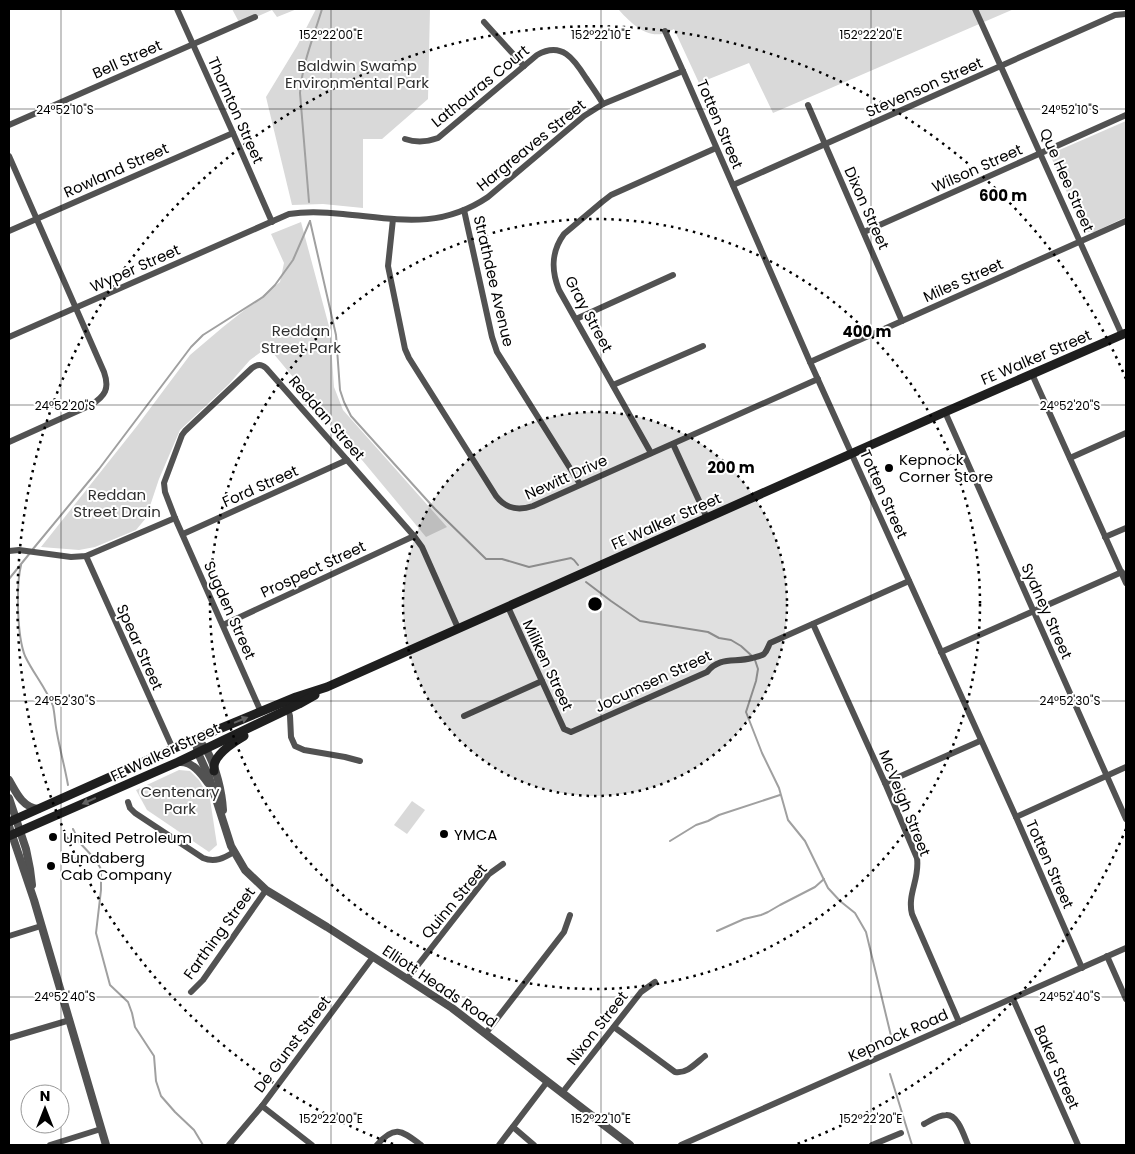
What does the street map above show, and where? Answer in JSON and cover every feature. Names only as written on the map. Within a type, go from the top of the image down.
[{"type":"main road","name":"FE Walker Street","points":[[14,834],[202,751],[274,716],[296,697],[327,687],[1124,334]]},
{"type":"main road","name":"FE Walker Street","points":[[12,820],[196,738],[261,712],[287,705]]},
{"type":"main road","points":[[214,771],[216,760],[228,747],[274,716]]},
{"type":"street","name":"Thornton Street","points":[[177,9],[272,222]]},
{"type":"street","name":"Que Hee Street","points":[[976,9],[1080,241],[1124,334]]},
{"type":"street","name":"Stevenson Street","points":[[733,185],[1115,15],[1126,14]]},
{"type":"street","name":"Bell Street","points":[[9,125],[254,17]]},
{"type":"street","points":[[484,22],[524,66]]},
{"type":"street","name":"Totten Street","points":[[665,31],[810,362],[1016,817],[1082,968]]},
{"type":"street","name":"Lathouras Court","points":[[405,139],[425,142],[438,138],[537,55],[547,51],[557,50],[568,54],[578,64],[603,104]]},
{"type":"street","name":"Hargreaves Street","points":[[272,222],[295,213],[311,212],[416,221],[440,218],[464,210],[488,197],[584,116],[603,104],[683,71]]},
{"type":"street","name":"Dixon Street","points":[[808,105],[902,321]]},
{"type":"street","name":"Wilson Street","points":[[864,232],[1126,115]]},
{"type":"street","name":"Rowland Street","points":[[9,230],[233,133]]},
{"type":"street","name":"Gray Street","points":[[651,453],[559,290],[553,262],[556,248],[564,234],[611,195],[716,148]]},
{"type":"street","points":[[9,156],[76,307],[107,383],[102,397],[91,405],[9,442]]},
{"type":"street","name":"Strathdee Avenue","points":[[464,210],[497,352],[580,484]]},
{"type":"street","name":"Newitt Drive","points":[[393,220],[388,266],[405,349],[500,502],[512,509],[526,508],[818,379]]},
{"type":"street","name":"Miles Street","points":[[810,362],[1126,220]]},
{"type":"street","name":"Wyper Street","points":[[9,337],[272,222]]},
{"type":"street","points":[[576,318],[673,274]]},
{"type":"street","points":[[613,385],[703,346]]},
{"type":"street","name":"Reddan Street","points":[[175,518],[165,492],[164,483],[182,435],[188,427],[252,368],[260,365],[266,368],[414,536],[422,547],[458,628]]},
{"type":"street","points":[[1032,374],[1126,583]]},
{"type":"street","name":"Sydney Street","points":[[945,412],[1126,819]]},
{"type":"street","points":[[1070,458],[1126,433]]},
{"type":"street","points":[[673,444],[707,518]]},
{"type":"street","name":"Ford Street","points":[[183,534],[346,460]]},
{"type":"street","points":[[9,551],[26,551],[71,557],[86,556],[175,518]]},
{"type":"street","name":"Sugden Street","points":[[175,518],[261,712]]},
{"type":"street","points":[[1105,537],[1126,528]]},
{"type":"street","name":"Prospect Street","points":[[223,625],[414,536]]},
{"type":"street","name":"Spear Street","points":[[86,556],[173,749]]},
{"type":"street","points":[[941,652],[1122,572]]},
{"type":"street","name":"Jocumsen Street","points":[[568,732],[708,672],[715,664],[727,660],[743,660],[762,655],[770,644],[909,581]]},
{"type":"street","name":"Miliken Street","points":[[508,607],[564,729],[568,732]]},
{"type":"street","name":"McVeigh Street","points":[[814,624],[917,858],[917,876],[910,904],[912,914],[959,1022]]},
{"type":"street","points":[[464,716],[542,681]]},
{"type":"street","points":[[287,705],[290,716],[291,736],[295,746],[304,750],[360,761]]},
{"type":"street","name":"Elliott Heads Road","points":[[196,738],[214,771],[221,794],[224,823]]},
{"type":"street","points":[[885,783],[980,741]]},
{"type":"street","name":"Elliott Heads Road","points":[[202,751],[234,852],[246,870],[266,890],[452,1008],[630,1145]]},
{"type":"street","points":[[178,762],[186,762],[193,766],[214,793]]},
{"type":"street","points":[[1016,817],[1126,767]]},
{"type":"street","points":[[9,780],[26,804],[38,809]]},
{"type":"street","points":[[9,798],[14,834],[106,1145]]},
{"type":"street","points":[[128,802],[130,808],[135,813],[204,858],[211,861],[216,860],[234,852]]},
{"type":"street","points":[[9,826],[14,834]]},
{"type":"street","name":"Quinn Street","points":[[407,979],[489,874],[503,864]]},
{"type":"street","name":"Farthing Street","points":[[191,992],[203,980],[266,890]]},
{"type":"street","points":[[486,1033],[564,932],[570,915]]},
{"type":"street","points":[[9,936],[41,926]]},
{"type":"street","name":"Kepnock Road","points":[[681,1145],[1126,948]]},
{"type":"street","points":[[1107,956],[1126,999]]},
{"type":"street","name":"De Gunst Street","points":[[229,1145],[262,1106],[373,957]]},
{"type":"street","name":"Nixon Street","points":[[562,1093],[641,992],[656,982]]},
{"type":"street","name":"Baker Street","points":[[1012,999],[1076,1145]]},
{"type":"street","points":[[9,1038],[70,1020]]},
{"type":"street","points":[[614,1027],[674,1072],[686,1070],[705,1056]]},
{"type":"street","points":[[500,1145],[547,1082]]},
{"type":"street","points":[[262,1106],[312,1145]]},
{"type":"street","points":[[924,1124],[950,1113],[956,1119],[968,1145]]},
{"type":"street","points":[[513,1127],[534,1145]]},
{"type":"street","points":[[50,1145],[101,1129]]},
{"type":"street","points":[[377,1145],[384,1137],[394,1131],[403,1132],[421,1145]]},
{"type":"street","points":[[872,1145],[901,1133]]},
{"type":"green space","name":"Baldwin Swamp Environmental Park","points":[[232,9],[297,9],[277,17],[272,10],[240,24]]},
{"type":"green space","name":"Baldwin Swamp Environmental Park","points":[[316,9],[430,9],[428,99],[382,139],[363,139],[363,208],[323,204],[292,205],[266,97],[297,46]]},
{"type":"green space","points":[[618,9],[1014,9],[773,113],[749,63],[699,83],[674,29],[662,34],[643,31]]},
{"type":"green space","points":[[1126,121],[1126,217],[1094,232],[1088,232],[1084,230],[1051,157],[1052,154]]},
{"type":"green space","points":[[301,222],[330,330],[334,387],[343,410],[447,527],[426,537],[268,347],[250,360],[229,384],[180,430],[159,479],[146,518],[136,530],[95,547],[79,550],[41,547],[137,426],[190,355],[280,282],[284,263],[271,234]]},
{"type":"green space","name":"Centenary Park","points":[[179,770],[190,771],[199,780],[210,799],[217,845],[209,852],[147,810],[136,790]]},
{"type":"green space","points":[[412,801],[425,810],[407,834],[394,825]]},
{"type":"waterway","points":[[309,202],[300,93],[306,61],[322,9]]},
{"type":"waterway","points":[[310,221],[336,335],[340,390],[351,416],[435,509],[486,559],[502,559],[529,567],[571,558],[578,565]]},
{"type":"waterway","points":[[33,549],[99,469],[191,347],[203,335],[263,297],[275,285],[293,260],[310,221]]},
{"type":"waterway","points":[[9,579],[30,553]]},
{"type":"waterway","points":[[21,565],[18,585],[18,611],[22,647],[28,662],[53,706],[56,730],[68,785]]},
{"type":"waterway","points":[[586,582],[640,621],[708,632],[719,638],[731,640],[752,656]]},
{"type":"waterway","points":[[755,660],[758,669],[756,681],[746,712],[762,753],[779,788],[788,820],[805,841],[828,888],[855,913],[866,932],[892,1040]]},
{"type":"waterway","points":[[670,841],[696,825],[719,815],[780,795]]},
{"type":"waterway","points":[[73,829],[79,842],[95,859],[101,869],[101,890],[96,933],[110,985],[128,1002],[135,1027],[154,1056],[156,1081],[161,1096],[194,1130],[203,1145]]},
{"type":"waterway","points":[[717,931],[744,919],[768,912],[815,887],[824,879]]},
{"type":"waterway","points":[[890,1074],[912,1145]]},
{"type":"place","name":"Kepnock Corner Store","points":[[889,468]]},
{"type":"place","name":"YMCA","points":[[444,834]]},
{"type":"place","name":"United Petroleum","points":[[53,837]]},
{"type":"place","name":"Bundaberg Cab Company","points":[[51,866]]},
{"type":"park label","name":"Reddan Street Park","points":[[301,338]]},
{"type":"park label","name":"Reddan Street Drain","points":[[117,502]]}]
